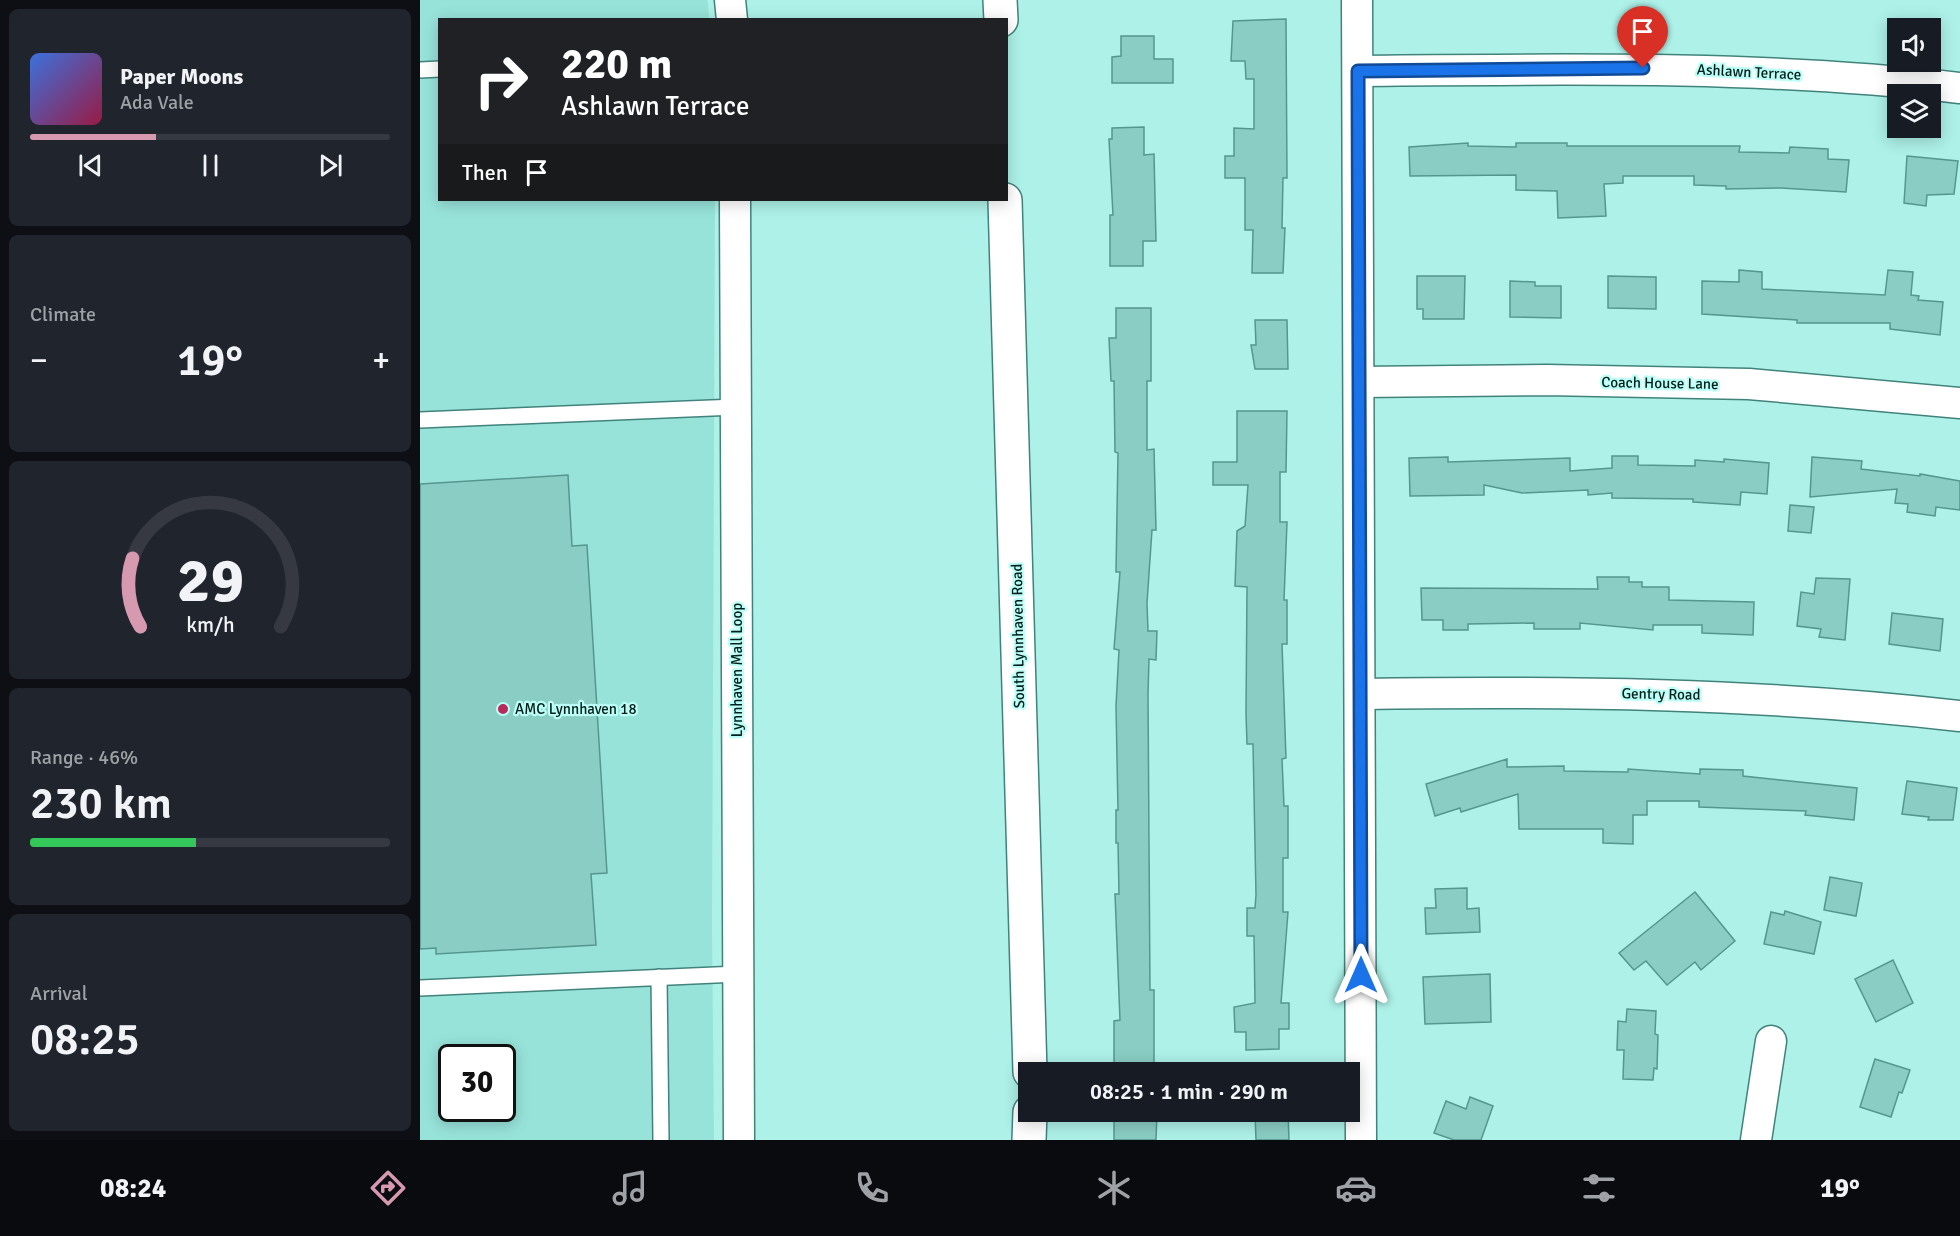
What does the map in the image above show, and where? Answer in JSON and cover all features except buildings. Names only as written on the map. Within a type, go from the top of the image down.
[{"type":"street","points":[[730,0],[732,18]]},
{"type":"street","points":[[1000,0],[1001,18]]},
{"type":"street","points":[[1358,0],[1361,1140]]},
{"type":"street","name":"Ashlawn Terrace","points":[[1358,71],[1643,68],[1872,78],[1960,88]]},
{"type":"street","name":"Lynnhaven Mall Loop","points":[[735,201],[738,1140]]},
{"type":"street","name":"South Lynnhaven Road","points":[[1005,201],[1030,1062]]},
{"type":"street","name":"Coach House Lane","points":[[1359,382],[1547,380],[1749,384],[1960,403]]},
{"type":"street","name":"Gentry Road","points":[[1361,694],[1542,692],[1731,696],[1858,704],[1960,716]]},
{"type":"street","points":[[1756,1140],[1771,1041]]},
{"type":"street","points":[[1029,1140],[1030,1122]]},
{"type":"lane","points":[[420,70],[438,69]]},
{"type":"lane","points":[[420,420],[736,408]]},
{"type":"lane","points":[[420,988],[738,974]]},
{"type":"lane","points":[[659,977],[662,1140]]},
{"type":"shaded area","points":[[420,0],[707,0],[708,3],[709,18],[438,18],[438,201],[715,201],[712,927],[714,1140],[420,1140]]},
{"type":"place","name":"AMC Lynnhaven 18","points":[[503,709]]},
{"type":"route","points":[[1361,975],[1358,71],[1643,68]]}]
